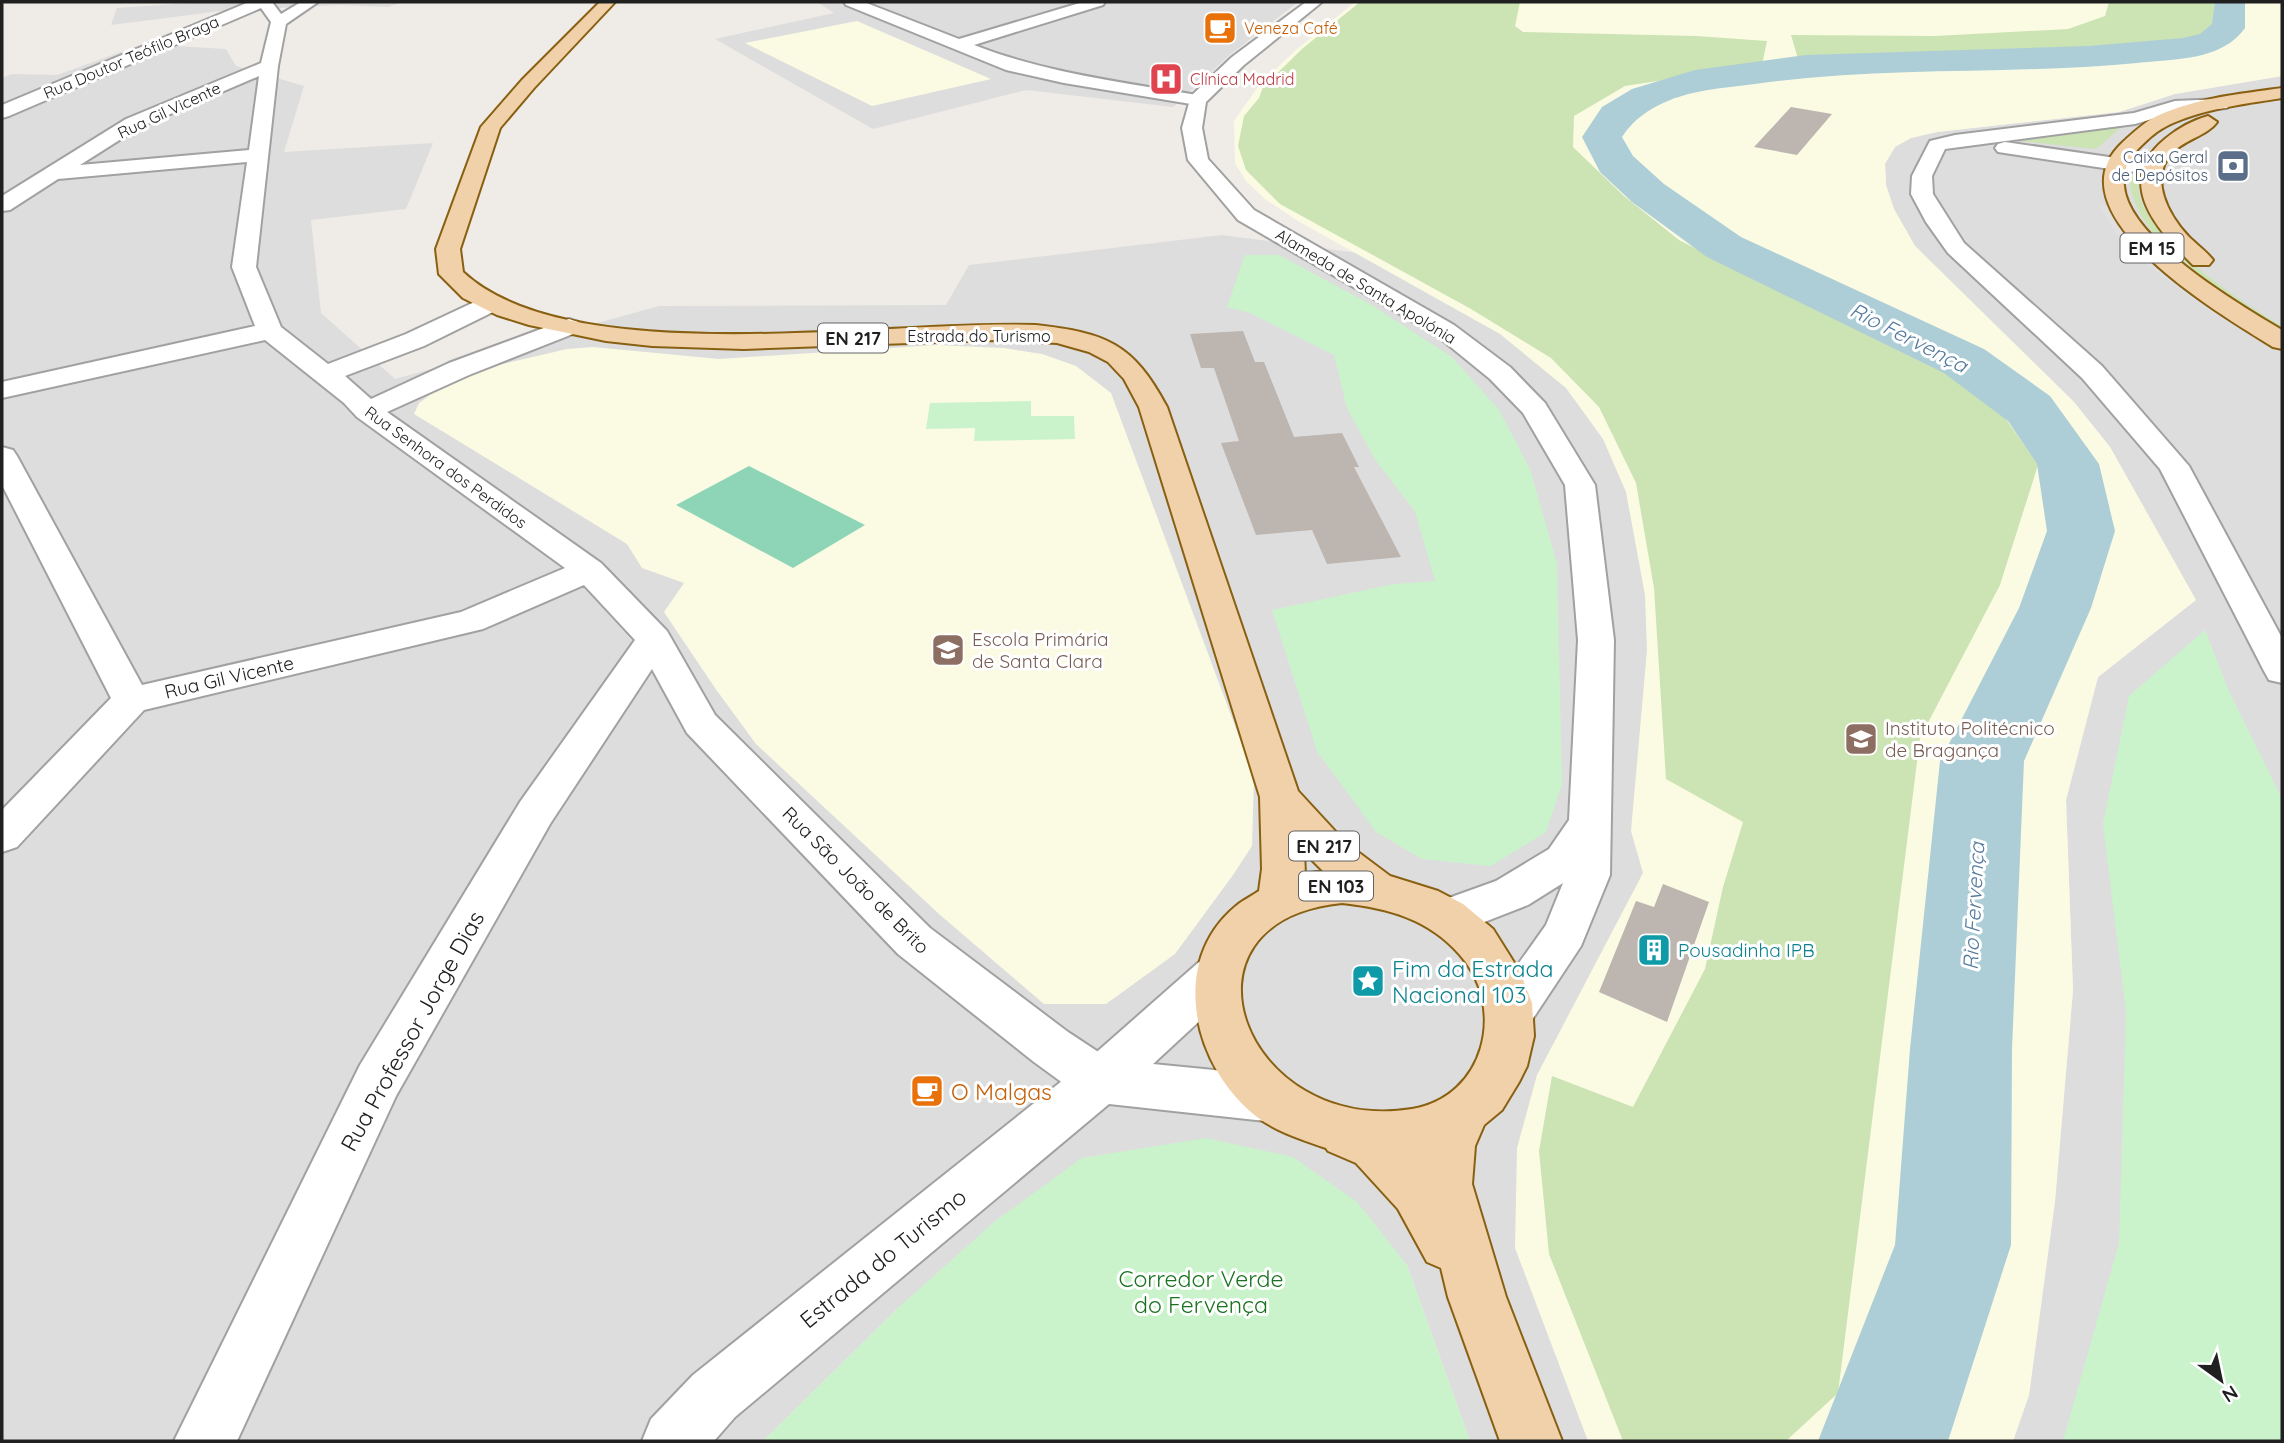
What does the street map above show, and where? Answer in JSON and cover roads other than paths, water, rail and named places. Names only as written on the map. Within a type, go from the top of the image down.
[{"type":"main road","name":"Estrada do Turismo","points":[[608,2],[528,84],[491,127],[449,249],[451,274],[474,295],[520,314],[600,332],[702,341],[1009,332],[1060,335],[1100,347],[1134,369],[1153,407],[1280,797],[1284,869],[1280,900]]},
{"type":"main road","points":[[2113,170],[2123,149],[2149,128],[2190,112],[2282,93]]},
{"type":"main road","points":[[2154,162],[2171,142],[2205,123],[2247,111],[2282,105]]},
{"type":"main road","name":"EM 15","points":[[2154,162],[2149,180],[2154,204],[2175,235],[2215,272]]},
{"type":"main road","name":"EM 15","points":[[2113,170],[2118,209],[2166,263],[2221,304],[2282,341]]},
{"type":"main road","points":[[2242,292],[2282,318]]},
{"type":"main road","name":"Estrada do Turismo","points":[[1280,797],[1331,854],[1374,888]]},
{"type":"main road","name":"EN 103","points":[[1296,1111],[1368,1134],[1419,1131],[1463,1113],[1492,1085],[1509,1050],[1511,1012],[1500,976],[1478,943],[1448,917],[1412,899],[1374,888],[1342,886],[1310,890],[1280,900],[1250,918],[1229,945],[1216,976],[1218,1019],[1237,1062],[1296,1111],[1374,1146],[1417,1191],[1478,1297]]},
{"type":"main road","name":"EN 103","points":[[1463,1113],[1449,1146],[1444,1184],[1478,1297],[1531,1441]]},
{"type":"street","name":"Rua Doutor Teófilo Braga","points":[[2,113],[268,8],[311,2]]},
{"type":"street","points":[[851,2],[1012,66],[1064,78],[1197,100],[1238,61],[1315,2]]},
{"type":"street","points":[[958,45],[1098,2]]},
{"type":"street","points":[[2,390],[270,331],[244,267],[269,66],[268,8]]},
{"type":"street","name":"Rua Gil Vicente","points":[[2,205],[132,123],[269,66]]},
{"type":"street","name":"Alameda de Santa Apolónia","points":[[1197,100],[1192,128],[1198,160],[1246,215],[1445,330],[1500,373],[1535,409],[1580,485],[1596,640],[1588,876],[1564,933],[1511,1012]]},
{"type":"street","points":[[2221,104],[2175,107],[2135,118],[1937,145],[1922,176],[1922,194],[1937,222],[1956,248],[2092,372],[2174,466],[2282,671]]},
{"type":"street","points":[[1933,151],[1981,146],[2070,157],[2113,170],[2154,162]]},
{"type":"street","points":[[2,180],[258,155]]},
{"type":"street","points":[[326,374],[415,340],[492,303]]},
{"type":"street","points":[[367,411],[459,369],[569,327]]},
{"type":"street","name":"Rua Senhora dos Perdidos","points":[[270,331],[326,374],[367,411],[589,570],[654,639]]},
{"type":"street","points":[[2,456],[131,699],[2,836]]},
{"type":"street","name":"Rua Gil Vicente","points":[[131,699],[471,621],[589,570]]},
{"type":"street","name":"Rua São João de Brito","points":[[654,639],[701,724],[914,941],[1051,1047],[1100,1081]]},
{"type":"street","name":"Rua Professor Jorge Dias","points":[[205,1441],[378,1081],[536,813],[654,639]]},
{"type":"street","points":[[1448,917],[1512,893],[1563,861],[1589,823]]},
{"type":"street","name":"Estrada do Turismo","points":[[673,1441],[714,1396],[1100,1081],[1216,976]]},
{"type":"street","points":[[1100,1081],[1296,1111]]},
{"type":"waterway","name":"Rio Fervença","points":[[1883,1441],[1953,1245],[1961,1049],[1982,761],[2055,608],[2081,531],[2068,464],[2029,409],[1964,361],[1724,247],[1648,193],[1615,163],[1602,137],[1616,115],[1645,97],[1695,81],[1806,66],[2089,57],[2183,48],[2212,41],[2228,28],[2230,2]]},
{"type":"place","name":"Veneza Café","points":[[1220,28]]},
{"type":"place","name":"Clínica Madrid","points":[[1166,79]]},
{"type":"place","name":"Caixa Geral de Depósitos","points":[[2233,166]]},
{"type":"place","name":"Escola Primária de Santa Clara","points":[[948,650]]},
{"type":"place","name":"Instituto Politécnico de Bragança","points":[[1861,739]]},
{"type":"place","name":"Pousadinha IPB","points":[[1654,950]]},
{"type":"place","name":"Fim da Estrada Nacional 103","points":[[1368,981]]},
{"type":"place","name":"O Malgas","points":[[927,1091]]},
{"type":"park label","name":"Corredor Verde do Fervença","points":[[1201,1291]]}]
